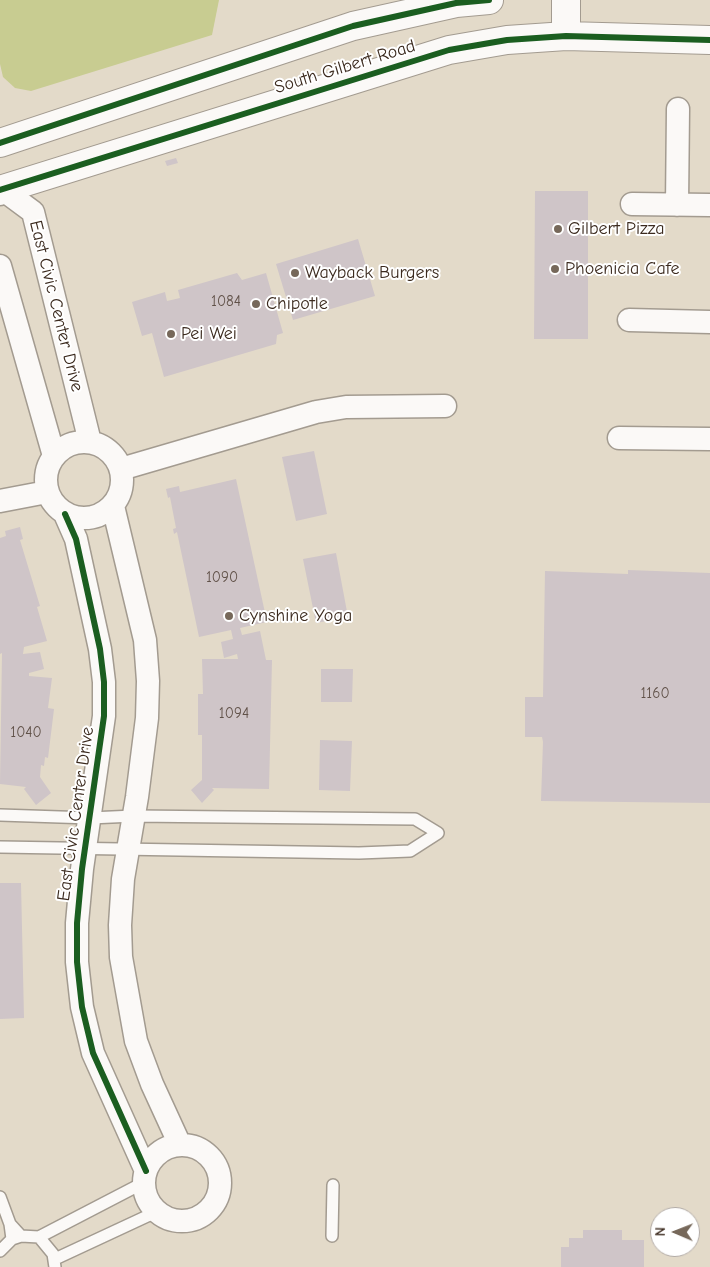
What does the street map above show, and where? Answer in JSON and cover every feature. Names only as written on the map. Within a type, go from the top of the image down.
[{"type":"main road","name":"South Gilbert Road","points":[[0,143],[353,26],[456,2],[489,0]]},
{"type":"main road","points":[[566,0],[566,36]]},
{"type":"main road","name":"South Gilbert Road","points":[[0,191],[450,50],[506,40],[566,36],[710,40]]},
{"type":"street","points":[[677,205],[678,109]]},
{"type":"street","name":"East Civic Center Drive","points":[[0,191],[33,212],[90,442]]},
{"type":"street","points":[[632,204],[710,205]]},
{"type":"street","points":[[0,266],[54,456]]},
{"type":"street","points":[[628,320],[710,322]]},
{"type":"street","points":[[121,469],[316,412],[346,407],[445,406]]},
{"type":"street","points":[[619,438],[710,438]]},
{"type":"street","points":[[90,442],[109,451],[121,469],[120,495],[113,506],[102,514],[90,519],[77,519],[65,514],[51,501],[47,492],[46,474],[54,456],[70,444],[90,442]]},
{"type":"street","points":[[0,501],[47,492]]},
{"type":"street","points":[[113,506],[145,640],[148,681],[147,718],[134,816],[123,878],[120,925],[121,957],[128,1008],[136,1040],[152,1084],[180,1144]]},
{"type":"street","name":"East Civic Center Drive","points":[[65,514],[76,539],[100,649],[104,682],[104,716],[77,923],[77,962],[82,1007],[93,1053],[144,1177],[145,1194],[156,1212]]},
{"type":"street","points":[[144,1177],[151,1160],[159,1152],[180,1144],[193,1146],[204,1152],[213,1160],[218,1171],[220,1192],[211,1208],[196,1219],[187,1222],[170,1220],[156,1212]]},
{"type":"lane","points":[[0,815],[90,818],[134,816],[415,819],[438,833],[410,851],[358,853],[0,847]]},
{"type":"lane","points":[[0,1251],[16,1237],[39,1237],[144,1177]]},
{"type":"lane","points":[[332,1236],[333,1185]]},
{"type":"lane","points":[[0,1197],[16,1237]]},
{"type":"lane","points":[[39,1237],[48,1245],[55,1263],[156,1212]]},
{"type":"green space","points":[[0,0],[219,0],[212,35],[31,91],[15,88],[3,77],[0,64]]},
{"type":"building","points":[[176,158],[178,163],[167,166],[165,161]]},
{"type":"building","points":[[535,191],[588,191],[588,339],[534,339]]},
{"type":"building","points":[[358,239],[375,296],[293,320],[276,264]]},
{"type":"building","points":[[237,273],[242,280],[266,273],[283,333],[277,335],[276,344],[164,377],[152,333],[142,336],[132,302],[165,292],[167,301],[180,298],[178,290]]},
{"type":"building","points":[[314,451],[327,514],[296,521],[282,457]]},
{"type":"building","points":[[236,479],[267,622],[240,628],[242,635],[260,631],[266,660],[272,660],[269,789],[212,788],[214,790],[202,803],[191,790],[202,780],[202,735],[198,735],[198,694],[203,694],[202,659],[238,659],[237,654],[224,658],[221,642],[233,639],[231,630],[199,637],[177,532],[174,534],[173,529],[176,528],[170,497],[168,498],[166,489],[179,486],[180,492]]},
{"type":"building","points":[[20,527],[23,539],[20,540],[40,606],[37,607],[47,641],[24,647],[23,654],[40,652],[44,669],[29,673],[29,676],[52,678],[48,708],[54,709],[48,758],[45,757],[44,766],[41,765],[40,777],[51,793],[36,805],[24,789],[26,787],[0,784],[2,653],[0,654],[0,538],[6,536],[5,531]]},
{"type":"building","points":[[336,553],[348,617],[316,623],[303,559]]},
{"type":"building","points":[[628,570],[710,573],[710,803],[541,801],[543,742],[542,737],[525,737],[525,697],[543,697],[545,571],[628,574]]},
{"type":"building","points":[[321,669],[353,669],[352,702],[321,702]]},
{"type":"building","points":[[320,740],[352,741],[350,791],[319,790]]},
{"type":"building","points":[[0,883],[21,883],[24,1018],[0,1019]]},
{"type":"building","points":[[583,1230],[622,1230],[622,1240],[644,1240],[644,1267],[561,1267],[561,1247],[569,1247],[569,1238],[583,1238]]},
{"type":"cycle path","points":[[0,143],[353,26],[456,3],[489,0]]},
{"type":"cycle path","points":[[0,190],[449,50],[507,40],[566,36],[710,40]]},
{"type":"cycle path","points":[[65,514],[76,539],[100,649],[104,682],[104,716],[82,869],[77,923],[77,962],[82,1007],[93,1053],[146,1171]]},
{"type":"place","name":"Gilbert Pizza","points":[[558,229]]},
{"type":"place","name":"Phoenicia Cafe","points":[[555,269]]},
{"type":"place","name":"Wayback Burgers","points":[[295,273]]},
{"type":"place","name":"Chipotle","points":[[256,304]]},
{"type":"place","name":"Pei Wei","points":[[171,334]]},
{"type":"place","name":"Cynshine Yoga","points":[[229,616]]}]
